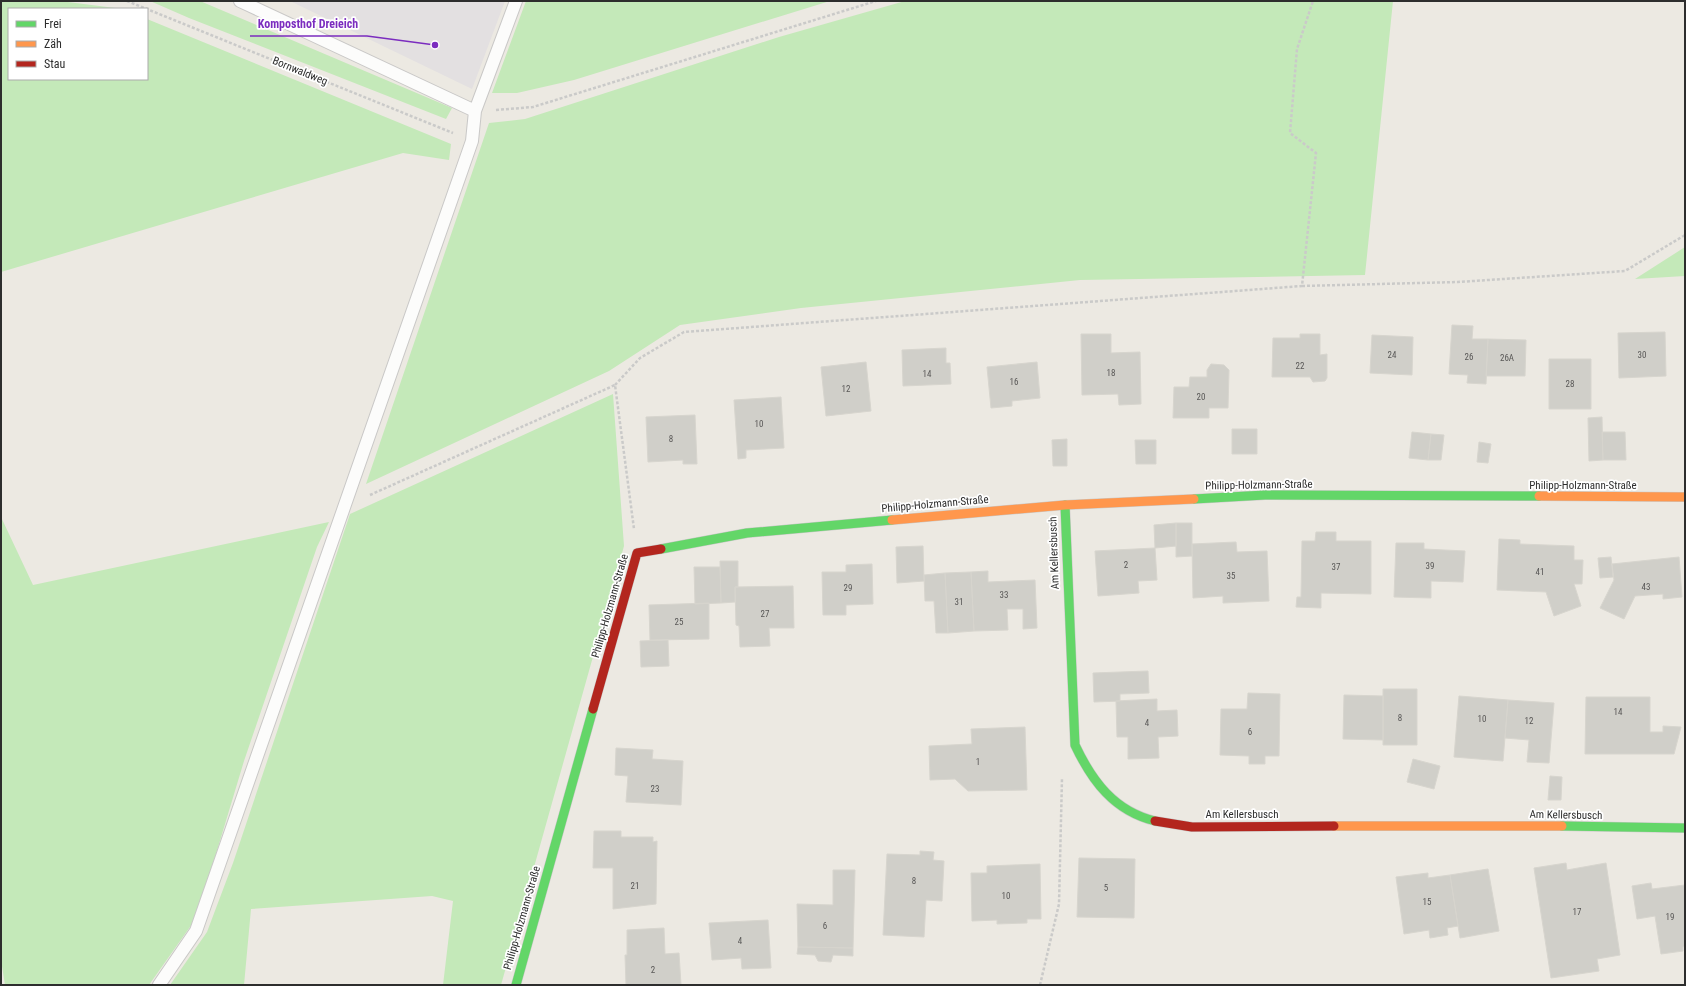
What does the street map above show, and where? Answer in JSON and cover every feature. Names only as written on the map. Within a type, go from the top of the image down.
[{"type":"street","name":"Philipp-Holzmann-Straße","points":[[516,985],[637,553],[747,533],[1065,505],[1266,495],[1685,497]]},
{"type":"street","name":"Am Kellersbusch","points":[[1065,505],[1075,745],[1092,780],[1111,799],[1125,809],[1147,820],[1164,824],[1192,827],[1470,825],[1685,828]]},
{"type":"lane","points":[[240,1],[476,111]]},
{"type":"lane","points":[[160,985],[196,931],[472,141],[476,111],[516,1]]},
{"type":"path","name":"Bornwaldweg","points":[[128,1],[145,8]]},
{"type":"path","points":[[476,111],[533,107],[876,1]]},
{"type":"path","points":[[1302,286],[1316,153],[1290,133],[1297,49],[1313,1]]},
{"type":"path","name":"Bornwaldweg","points":[[148,9],[472,141]]},
{"type":"path","points":[[343,507],[615,385],[640,358],[684,332],[1302,286],[1458,282],[1625,271],[1685,235]]},
{"type":"path","points":[[615,385],[637,553]]},
{"type":"path","points":[[1040,985],[1059,904],[1062,773]]},
{"type":"shaded area","points":[[290,1],[505,1],[472,89]]},
{"type":"green space","points":[[1,1],[60,1],[115,8],[8,8],[8,80],[148,80],[148,19],[451,144],[449,160],[403,153],[1,272]]},
{"type":"green space","points":[[150,1],[200,1],[452,108],[446,119],[189,18]]},
{"type":"green space","points":[[526,1],[830,1],[574,80],[517,93],[492,93]]},
{"type":"green space","points":[[905,1],[1393,1],[1365,275],[1080,280],[801,308],[680,325],[609,371],[366,484],[489,123],[525,119],[779,37]]},
{"type":"green space","points":[[1685,247],[1685,276],[1635,279]]},
{"type":"green space","points":[[613,394],[624,546],[501,985],[443,985],[453,901],[432,896],[251,909],[244,985],[170,985],[207,932],[233,863],[350,514]]},
{"type":"green space","points":[[1,517],[33,585],[329,522],[317,547],[244,761],[197,917],[149,985],[5,985],[1,960]]},
{"type":"building","points":[[1452,325],[1473,326],[1472,339],[1488,339],[1486,384],[1467,383],[1468,375],[1449,374]]},
{"type":"building","points":[[1665,332],[1666,376],[1619,378],[1618,333]]},
{"type":"building","points":[[1081,334],[1111,334],[1111,353],[1140,352],[1141,404],[1119,405],[1118,394],[1082,395]]},
{"type":"building","points":[[1300,334],[1320,334],[1320,355],[1327,354],[1327,378],[1325,381],[1313,382],[1310,377],[1272,377],[1273,338],[1300,338]]},
{"type":"building","points":[[1372,335],[1413,337],[1412,375],[1370,373]]},
{"type":"building","points":[[1488,339],[1526,340],[1525,376],[1486,376]]},
{"type":"building","points":[[946,348],[946,363],[950,363],[951,384],[903,386],[902,350]]},
{"type":"building","points":[[1549,359],[1591,359],[1591,409],[1549,409]]},
{"type":"building","points":[[866,362],[871,411],[826,416],[821,367]]},
{"type":"building","points":[[1037,362],[1040,398],[1012,401],[1012,406],[991,408],[987,367]]},
{"type":"building","points":[[1211,364],[1224,365],[1229,370],[1228,408],[1209,408],[1209,418],[1173,418],[1174,387],[1189,387],[1190,377],[1207,377],[1207,370]]},
{"type":"building","points":[[781,397],[784,448],[746,450],[746,458],[738,459],[734,400]]},
{"type":"building","points":[[695,415],[697,464],[683,464],[683,460],[648,462],[646,417]]},
{"type":"building","points":[[1602,417],[1603,460],[1589,461],[1588,418]]},
{"type":"building","points":[[1232,429],[1257,429],[1257,454],[1232,454]]},
{"type":"building","points":[[1412,432],[1431,434],[1428,460],[1409,458]]},
{"type":"building","points":[[1602,432],[1625,432],[1626,460],[1603,460]]},
{"type":"building","points":[[1431,434],[1444,435],[1441,460],[1428,460]]},
{"type":"building","points":[[1067,439],[1067,466],[1053,466],[1052,440]]},
{"type":"building","points":[[1135,440],[1156,440],[1156,464],[1136,464]]},
{"type":"building","points":[[1479,442],[1491,444],[1488,463],[1477,462]]},
{"type":"building","points":[[1176,523],[1176,546],[1155,548],[1154,525]]},
{"type":"building","points":[[1176,523],[1192,523],[1192,556],[1176,557]]},
{"type":"building","points":[[1316,532],[1336,532],[1336,541],[1371,541],[1371,594],[1321,593],[1321,608],[1296,607],[1297,597],[1301,597],[1302,541],[1315,541]]},
{"type":"building","points":[[1499,539],[1520,540],[1520,544],[1574,546],[1574,560],[1583,560],[1582,584],[1574,584],[1581,606],[1554,616],[1546,592],[1497,590]]},
{"type":"building","points":[[1236,542],[1237,552],[1267,551],[1269,601],[1223,603],[1223,596],[1193,598],[1192,544]]},
{"type":"building","points":[[1396,543],[1424,543],[1424,549],[1465,551],[1463,582],[1431,581],[1431,598],[1394,597]]},
{"type":"building","points":[[923,546],[924,581],[897,583],[896,547]]},
{"type":"building","points":[[1155,548],[1157,580],[1138,581],[1139,593],[1098,596],[1095,551]]},
{"type":"building","points":[[1611,557],[1613,577],[1600,578],[1598,558]]},
{"type":"building","points":[[1679,557],[1682,597],[1663,599],[1663,594],[1635,596],[1624,619],[1600,608],[1614,580],[1612,564]]},
{"type":"building","points":[[720,561],[738,561],[738,587],[735,587],[735,602],[721,603]]},
{"type":"building","points":[[872,564],[873,604],[846,605],[846,615],[823,615],[822,572],[846,572],[846,565]]},
{"type":"building","points":[[694,567],[720,567],[721,603],[695,604]]},
{"type":"building","points":[[988,571],[988,582],[1035,580],[1037,628],[1023,629],[1023,609],[1007,609],[1008,630],[974,631],[971,572]]},
{"type":"building","points":[[971,572],[974,631],[948,633],[945,573]]},
{"type":"building","points":[[945,573],[948,633],[936,633],[934,601],[925,601],[924,575]]},
{"type":"building","points":[[793,586],[794,628],[769,628],[770,646],[740,647],[739,626],[736,625],[735,587]]},
{"type":"building","points":[[709,603],[709,639],[650,640],[649,605]]},
{"type":"building","points":[[668,640],[669,666],[641,667],[640,641]]},
{"type":"building","points":[[1148,671],[1149,693],[1120,694],[1120,701],[1094,702],[1093,673]]},
{"type":"building","points":[[1383,689],[1417,689],[1417,745],[1383,745]]},
{"type":"building","points":[[1248,693],[1280,694],[1279,756],[1265,756],[1265,764],[1249,764],[1249,756],[1220,755],[1221,709],[1247,709]]},
{"type":"building","points":[[1344,695],[1383,696],[1383,740],[1343,739]]},
{"type":"building","points":[[1459,696],[1508,700],[1503,761],[1454,757]]},
{"type":"building","points":[[1586,697],[1650,697],[1650,732],[1663,732],[1663,726],[1681,727],[1674,754],[1585,754]]},
{"type":"building","points":[[1157,699],[1157,711],[1177,710],[1178,736],[1158,737],[1159,758],[1128,759],[1128,737],[1117,737],[1116,701]]},
{"type":"building","points":[[1508,700],[1554,703],[1549,763],[1527,762],[1529,740],[1505,738]]},
{"type":"building","points":[[1025,727],[1027,790],[968,791],[955,779],[930,780],[929,746],[972,744],[971,729]]},
{"type":"building","points":[[616,748],[653,750],[652,759],[683,761],[681,805],[626,802],[628,776],[615,775]]},
{"type":"building","points":[[1413,759],[1440,766],[1434,789],[1407,782]]},
{"type":"building","points":[[1550,776],[1562,777],[1561,800],[1548,800]]},
{"type":"building","points":[[594,831],[621,831],[621,837],[653,837],[653,842],[657,841],[656,904],[613,909],[613,868],[593,868]]},
{"type":"building","points":[[920,851],[934,852],[933,860],[944,861],[942,901],[926,900],[924,937],[883,935],[887,854],[920,855]]},
{"type":"building","points":[[1079,858],[1135,859],[1134,918],[1077,917]]},
{"type":"building","points":[[1566,863],[1567,870],[1606,863],[1620,955],[1597,959],[1599,971],[1551,978],[1534,868]]},
{"type":"building","points":[[1040,864],[1041,919],[1027,919],[1027,923],[997,924],[997,920],[972,921],[971,873],[987,873],[987,866]]},
{"type":"building","points":[[1488,869],[1499,931],[1460,938],[1450,875]]},
{"type":"building","points":[[833,870],[855,870],[853,948],[798,947],[797,904],[833,905]]},
{"type":"building","points":[[1428,873],[1428,878],[1450,875],[1458,926],[1447,928],[1448,935],[1430,938],[1429,930],[1404,934],[1396,877]]},
{"type":"building","points":[[1651,883],[1652,889],[1685,885],[1685,946],[1683,947],[1683,951],[1661,954],[1655,916],[1637,919],[1632,886]]},
{"type":"building","points":[[768,920],[771,968],[742,969],[741,958],[712,960],[709,923]]},
{"type":"building","points":[[664,928],[665,954],[679,953],[681,985],[626,985],[625,955],[627,955],[627,930]]},
{"type":"building","points":[[798,947],[853,948],[853,956],[833,955],[831,962],[818,961],[815,955],[797,954]]},
{"type":"traffic: fast","points":[[1194,499],[1265,495],[1539,496]]},
{"type":"traffic: fast","points":[[1065,505],[1075,745],[1089,771],[1106,793],[1128,810],[1155,821]]},
{"type":"traffic: fast","points":[[661,549],[747,533],[892,520]]},
{"type":"traffic: fast","points":[[516,985],[593,709]]},
{"type":"traffic: fast","points":[[1562,826],[1685,828]]},
{"type":"traffic: slow","points":[[1539,496],[1685,497]]},
{"type":"traffic: slow","points":[[892,520],[1065,505],[1194,499]]},
{"type":"traffic: slow","points":[[1334,826],[1562,826]]},
{"type":"traffic: jam","points":[[593,709],[637,553],[661,549]]},
{"type":"traffic: jam","points":[[1155,821],[1192,827],[1334,826]]},
{"type":"place","name":"Komposthof Dreieich","points":[[435,45]]}]
